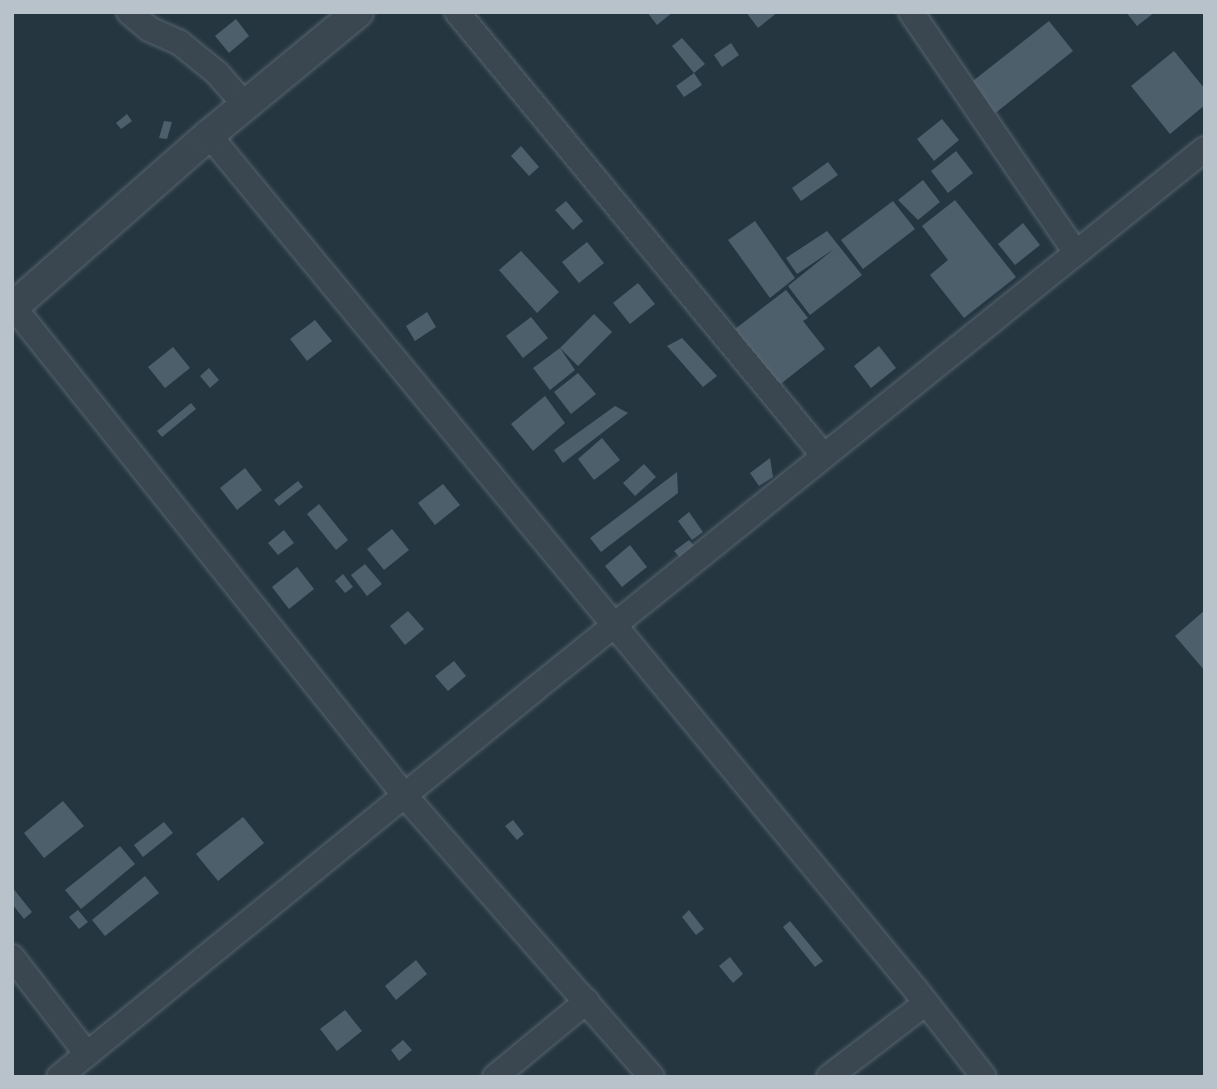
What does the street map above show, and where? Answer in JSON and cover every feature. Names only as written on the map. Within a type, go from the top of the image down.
[{"type":"street","points":[[129,12],[149,29],[180,43],[217,73],[245,105]]},
{"type":"street","points":[[358,12],[209,135],[13,307],[405,796],[652,1077]]},
{"type":"street","points":[[457,12],[824,456]]},
{"type":"street","points":[[911,12],[1076,253]]},
{"type":"street","points":[[209,135],[926,1003],[984,1077]]},
{"type":"street","points":[[60,1077],[614,625],[1205,149]]},
{"type":"street","points":[[12,957],[87,1054]]},
{"type":"street","points":[[495,1077],[587,1001]]},
{"type":"street","points":[[829,1077],[926,1003]]},
{"type":"building","points":[[647,12],[673,12],[657,25]]},
{"type":"building","points":[[746,12],[778,12],[758,28]]},
{"type":"building","points":[[1126,12],[1155,12],[1137,26]]},
{"type":"building","points":[[236,19],[249,36],[229,53],[215,36]]},
{"type":"building","points":[[1049,21],[1073,51],[993,115],[969,84]]},
{"type":"building","points":[[682,38],[705,64],[694,73],[672,46]]},
{"type":"building","points":[[731,43],[739,55],[722,67],[714,55]]},
{"type":"building","points":[[1174,51],[1205,89],[1205,105],[1170,134],[1131,86]]},
{"type":"building","points":[[694,73],[702,85],[684,97],[676,86]]},
{"type":"building","points":[[127,114],[132,121],[121,129],[116,123]]},
{"type":"building","points":[[942,119],[959,140],[934,161],[917,139]]},
{"type":"building","points":[[164,121],[172,122],[167,139],[159,138]]},
{"type":"building","points":[[521,146],[539,167],[529,176],[511,156]]},
{"type":"building","points":[[956,151],[973,173],[948,193],[931,171]]},
{"type":"building","points":[[828,162],[838,175],[801,201],[792,188]]},
{"type":"building","points":[[923,180],[940,202],[918,220],[898,200]]},
{"type":"building","points":[[955,200],[1016,277],[964,318],[930,275],[948,260],[922,226]]},
{"type":"building","points":[[566,201],[583,221],[573,230],[555,210]]},
{"type":"building","points":[[893,201],[915,229],[863,269],[841,240]]},
{"type":"building","points":[[755,221],[795,278],[770,298],[728,240]]},
{"type":"building","points":[[1023,223],[1040,245],[1015,265],[998,244]]},
{"type":"building","points":[[827,231],[862,275],[810,315],[788,286],[834,249],[797,274],[786,258]]},
{"type":"building","points":[[587,242],[604,263],[579,283],[562,262]]},
{"type":"building","points":[[521,251],[559,292],[537,313],[499,270]]},
{"type":"building","points":[[638,283],[655,304],[630,324],[613,303]]},
{"type":"building","points":[[786,290],[808,318],[803,321],[825,349],[778,386],[735,329]]},
{"type":"building","points":[[427,312],[436,327],[415,341],[406,326]]},
{"type":"building","points":[[594,314],[612,332],[578,366],[560,348]]},
{"type":"building","points":[[531,317],[548,338],[523,358],[506,336]]},
{"type":"building","points":[[315,320],[332,341],[307,361],[290,339]]},
{"type":"building","points":[[682,338],[717,376],[703,387],[667,346]]},
{"type":"building","points":[[879,346],[896,368],[871,388],[854,366]]},
{"type":"building","points":[[173,347],[190,368],[165,388],[148,367]]},
{"type":"building","points":[[560,348],[575,370],[550,390],[533,368]]},
{"type":"building","points":[[209,368],[219,380],[210,388],[200,376]]},
{"type":"building","points":[[578,373],[596,394],[571,414],[554,392]]},
{"type":"building","points":[[545,396],[565,423],[533,451],[511,424]]},
{"type":"building","points":[[191,403],[196,409],[162,437],[157,431]]},
{"type":"building","points":[[615,406],[628,413],[563,463],[554,450]]},
{"type":"building","points":[[602,438],[620,460],[594,480],[578,459]]},
{"type":"building","points":[[770,458],[773,477],[759,486],[750,473]]},
{"type":"building","points":[[644,464],[656,477],[635,496],[623,483]]},
{"type":"building","points":[[245,468],[262,490],[237,510],[220,488]]},
{"type":"building","points":[[677,472],[678,493],[601,552],[590,538]]},
{"type":"building","points":[[298,481],[303,487],[279,506],[274,500]]},
{"type":"building","points":[[443,484],[460,505],[435,525],[418,503]]},
{"type":"building","points":[[319,504],[348,540],[336,550],[307,514]]},
{"type":"building","points":[[689,512],[703,532],[692,540],[678,521]]},
{"type":"building","points":[[392,529],[409,550],[384,570],[367,549]]},
{"type":"building","points":[[284,530],[294,543],[278,555],[268,543]]},
{"type":"building","points":[[689,540],[696,548],[682,560],[674,551]]},
{"type":"building","points":[[630,545],[647,567],[622,587],[605,566]]},
{"type":"building","points":[[365,564],[382,584],[367,596],[351,575]]},
{"type":"building","points":[[297,567],[314,589],[289,609],[272,587]]},
{"type":"building","points":[[343,574],[353,587],[345,593],[335,581]]},
{"type":"building","points":[[1205,610],[1205,671],[1175,636]]},
{"type":"building","points":[[408,611],[424,629],[405,645],[390,626]]},
{"type":"building","points":[[454,661],[466,676],[448,691],[435,676]]},
{"type":"building","points":[[63,801],[84,826],[44,858],[24,833]]},
{"type":"building","points":[[243,817],[264,843],[218,881],[196,854]]},
{"type":"building","points":[[513,820],[524,834],[517,840],[505,826]]},
{"type":"building","points":[[164,822],[173,833],[143,857],[134,845]]},
{"type":"building","points":[[120,846],[135,864],[81,909],[65,890]]},
{"type":"building","points":[[145,876],[159,893],[105,936],[92,920]]},
{"type":"building","points":[[12,887],[32,912],[24,919],[12,904]]},
{"type":"building","points":[[78,910],[88,922],[79,929],[69,917]]},
{"type":"building","points":[[689,910],[704,929],[696,935],[682,917]]},
{"type":"building","points":[[790,921],[823,961],[815,967],[783,927]]},
{"type":"building","points":[[730,957],[743,974],[733,983],[719,966]]},
{"type":"building","points":[[416,960],[427,974],[396,1000],[385,986]]},
{"type":"building","points":[[345,1010],[362,1031],[337,1051],[320,1029]]},
{"type":"building","points":[[403,1040],[412,1050],[399,1061],[391,1050]]}]
